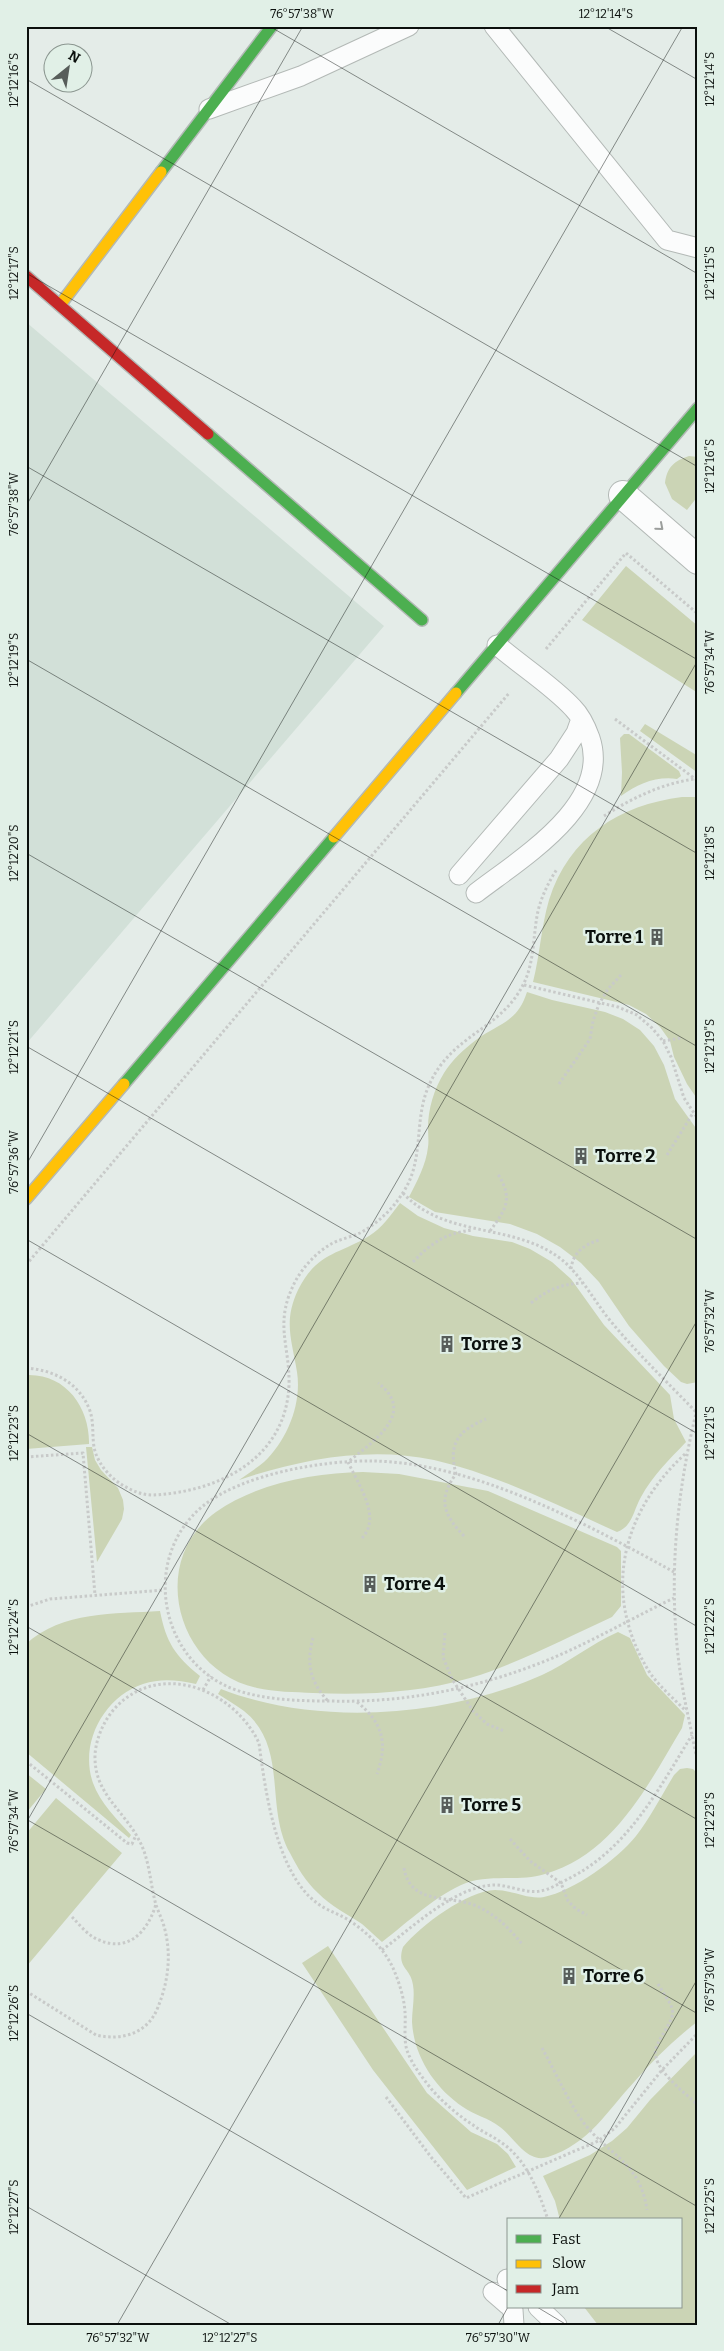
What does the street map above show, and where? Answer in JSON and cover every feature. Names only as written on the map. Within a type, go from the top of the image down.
[{"type":"street","points":[[60,305],[272,26]]},
{"type":"street","points":[[26,276],[422,620]]},
{"type":"street","points":[[26,1199],[624,495],[696,415]]},
{"type":"street","points":[[624,495],[698,560]]},
{"type":"lane","points":[[209,109],[301,76],[409,26]]},
{"type":"lane","points":[[494,26],[667,240],[698,248]]},
{"type":"lane","points":[[476,893],[541,844],[560,826],[590,781],[594,764],[590,740],[574,708],[497,645]]},
{"type":"lane","points":[[459,875],[559,759],[576,733],[581,719]]},
{"type":"lane","points":[[503,2283],[507,2298]]},
{"type":"lane","points":[[510,2308],[514,2325]]},
{"type":"lane","points":[[539,2308],[557,2325]]},
{"type":"path","points":[[26,1265],[626,553],[698,614]]},
{"type":"path","points":[[614,718],[696,780]]},
{"type":"path","points":[[597,822],[630,800],[656,788],[696,780]]},
{"type":"path","points":[[26,1368],[44,1370],[59,1376],[82,1397],[90,1411],[94,1449],[100,1463],[109,1475],[132,1491],[150,1495],[180,1492],[210,1485],[250,1464],[266,1448],[278,1429],[286,1408],[289,1384],[283,1341],[283,1320],[288,1300],[296,1281],[318,1254],[332,1244],[358,1234],[376,1223],[403,1193],[414,1170],[419,1148],[419,1123],[422,1104],[436,1070],[451,1052],[502,1014],[513,1002],[524,985],[531,967],[538,913],[547,886],[560,864]]},
{"type":"path","points":[[559,1084],[590,1039],[599,1004],[608,989],[621,975]]},
{"type":"path","points":[[524,985],[618,1007],[637,1015],[663,1041],[671,1057],[678,1082],[693,1113],[698,1119]]},
{"type":"path","points":[[663,1041],[681,1038]]},
{"type":"path","points":[[667,1155],[693,1113]]},
{"type":"path","points":[[489,1232],[502,1215],[506,1206],[504,1184],[498,1174]]},
{"type":"path","points":[[403,1193],[421,1210],[435,1217],[474,1229],[520,1238],[539,1246],[561,1260],[583,1283],[593,1299],[633,1347],[696,1412]]},
{"type":"path","points":[[413,1262],[440,1238],[456,1232],[474,1229]]},
{"type":"path","points":[[571,1270],[572,1262],[581,1248],[600,1240]]},
{"type":"path","points":[[531,1304],[547,1291],[567,1284],[583,1283]]},
{"type":"path","points":[[348,1462],[391,1422],[394,1404],[391,1395],[378,1382]]},
{"type":"path","points":[[698,1405],[686,1454],[677,1512],[674,1572],[676,1633],[687,1712],[698,1761]]},
{"type":"path","points":[[464,1536],[448,1517],[445,1495],[448,1486],[456,1474],[453,1460],[456,1441],[463,1431],[486,1419]]},
{"type":"path","points":[[26,1457],[83,1453],[95,1595]]},
{"type":"path","points":[[686,1454],[665,1472],[648,1495],[636,1519],[627,1546],[623,1574],[624,1600],[628,1620],[638,1650],[651,1673],[667,1693],[687,1712]]},
{"type":"path","points":[[674,1572],[627,1546],[510,1493],[456,1474],[416,1465],[374,1461],[348,1462],[302,1468],[274,1475],[221,1494],[203,1506],[188,1521],[176,1538],[168,1558],[164,1590],[170,1624],[180,1646],[195,1664],[211,1676],[235,1689],[258,1695],[356,1702],[399,1699],[490,1681],[537,1664],[674,1598]]},
{"type":"path","points":[[348,1462],[369,1507],[371,1517],[370,1526],[362,1538]]},
{"type":"path","points":[[26,1607],[50,1598],[164,1590]]},
{"type":"path","points":[[445,1632],[443,1657],[446,1669],[473,1711],[487,1724],[504,1732]]},
{"type":"path","points":[[313,1638],[309,1652],[309,1667],[314,1682],[328,1701]]},
{"type":"path","points":[[203,1690],[211,1676]]},
{"type":"path","points":[[26,1991],[96,2035],[119,2038],[143,2028],[156,2013],[165,1991],[169,1967],[168,1943],[156,1904],[148,1863],[136,1835],[127,1821],[107,1798],[101,1786],[95,1755],[98,1739],[104,1724],[122,1701],[148,1688],[172,1684],[203,1690],[235,1708],[257,1737],[272,1822],[281,1848],[305,1891],[317,1903],[350,1921],[382,1950],[400,1988],[405,2010],[407,2052],[418,2072],[433,2091],[452,2109],[474,2126],[503,2143],[528,2172],[541,2198],[547,2218]]},
{"type":"path","points":[[356,1702],[369,1712],[378,1726],[383,1742],[382,1759],[377,1774]]},
{"type":"path","points":[[382,1950],[451,1899],[472,1888],[492,1885],[540,1891],[584,1871],[607,1854],[627,1835],[692,1735]]},
{"type":"path","points":[[26,1762],[127,1843],[132,1844],[136,1835]]},
{"type":"path","points":[[510,1839],[530,1861],[561,1883],[568,1901],[586,1915]]},
{"type":"path","points":[[404,1868],[410,1885],[418,1892],[426,1897],[451,1899],[473,1905],[493,1915],[509,1928],[522,1944]]},
{"type":"path","points":[[72,1917],[90,1935],[99,1940],[121,1943],[133,1940],[142,1932],[150,1922],[156,1904]]},
{"type":"path","points":[[658,1984],[671,2005],[673,2013],[656,2047],[655,2058],[662,2070],[698,2105]]},
{"type":"path","points":[[386,2097],[466,2198],[598,2141],[615,2128],[662,2070],[698,2033]]},
{"type":"path","points":[[542,2048],[581,2119],[598,2141],[615,2152],[630,2166],[645,2196],[647,2210]]},
{"type":"shaded area","points":[[26,322],[384,626],[26,1044]]},
{"type":"green space","points":[[689,456],[698,457],[698,496],[687,510],[672,499],[665,483],[667,473],[672,465]]},
{"type":"green space","points":[[626,566],[698,626],[698,693],[582,620]]},
{"type":"green space","points":[[645,724],[698,756],[698,773],[640,731]]},
{"type":"green space","points":[[624,734],[629,734],[679,771],[681,776],[677,779],[669,778],[648,782],[621,796],[620,738]]},
{"type":"green space","points":[[682,797],[698,797],[698,1100],[687,1084],[674,1057],[670,1041],[660,1027],[646,1014],[629,1005],[533,982],[549,900],[569,858],[599,828],[618,816],[659,801]]},
{"type":"green space","points":[[527,992],[552,1000],[605,1012],[623,1019],[640,1030],[654,1046],[664,1065],[675,1099],[698,1131],[698,1382],[687,1384],[681,1382],[664,1366],[629,1326],[599,1282],[581,1263],[560,1247],[537,1234],[510,1224],[435,1212],[409,1197],[425,1160],[428,1145],[430,1106],[440,1079],[467,1047],[513,1016],[523,1002]]},
{"type":"green space","points":[[400,1203],[418,1216],[444,1228],[473,1236],[512,1242],[530,1249],[552,1262],[571,1279],[604,1325],[670,1395],[674,1419],[686,1442],[651,1482],[641,1497],[630,1522],[622,1529],[617,1532],[504,1482],[458,1466],[410,1456],[385,1454],[335,1457],[286,1466],[239,1480],[264,1462],[280,1443],[295,1409],[298,1384],[290,1322],[293,1301],[298,1290],[305,1278],[321,1261],[374,1233]]},
{"type":"green space","points":[[26,1375],[40,1376],[53,1380],[64,1386],[73,1395],[85,1418],[89,1444],[26,1449]]},
{"type":"green space","points":[[86,1447],[92,1447],[95,1460],[101,1470],[118,1488],[123,1500],[124,1509],[122,1519],[97,1562]]},
{"type":"green space","points":[[363,1472],[399,1474],[488,1491],[617,1547],[621,1551],[621,1606],[612,1617],[524,1658],[470,1678],[431,1687],[392,1692],[333,1694],[257,1688],[229,1678],[207,1660],[191,1638],[181,1612],[178,1585],[182,1558],[195,1533],[216,1512],[232,1502],[268,1487],[306,1477]]},
{"type":"green space","points":[[160,1611],[165,1631],[173,1648],[184,1662],[200,1676],[196,1684],[163,1680],[143,1684],[129,1690],[106,1710],[98,1723],[89,1752],[90,1768],[96,1790],[109,1810],[131,1835],[129,1838],[26,1752],[26,1644],[40,1633],[72,1620],[107,1614]]},
{"type":"green space","points":[[618,1632],[630,1638],[647,1675],[685,1715],[682,1728],[656,1772],[627,1815],[591,1851],[569,1864],[545,1874],[525,1878],[486,1879],[466,1883],[433,1901],[382,1942],[362,1924],[323,1898],[302,1874],[282,1835],[267,1742],[258,1726],[244,1711],[218,1694],[221,1689],[259,1701],[299,1709],[340,1712],[382,1712],[424,1708],[465,1700],[505,1689],[542,1675]]},
{"type":"green space","points":[[680,1769],[693,1769],[698,1774],[698,2021],[657,2057],[586,2135],[575,2144],[548,2157],[534,2157],[521,2148],[496,2124],[467,2110],[443,2091],[428,2070],[417,2047],[414,2035],[412,2022],[413,1985],[412,1979],[401,1959],[403,1947],[421,1929],[445,1911],[471,1896],[495,1890],[538,1898],[544,1897],[556,1894],[594,1873],[618,1855],[636,1836],[674,1775]]},
{"type":"green space","points":[[26,1773],[46,1789],[26,1813]]},
{"type":"green space","points":[[56,1798],[122,1853],[26,1967],[26,1834]]},
{"type":"green space","points":[[328,1946],[427,2093],[471,2132],[497,2144],[508,2154],[516,2167],[467,2190],[373,2070],[302,1963]]},
{"type":"green space","points":[[698,2051],[698,2325],[598,2325],[585,2308],[682,2308],[682,2218],[559,2218],[555,2201],[543,2176],[590,2155],[612,2141],[627,2128],[650,2100]]},
{"type":"traffic: fast","points":[[161,172],[272,26]]},
{"type":"traffic: fast","points":[[456,693],[698,408]]},
{"type":"traffic: fast","points":[[208,434],[422,620]]},
{"type":"traffic: fast","points":[[124,1084],[334,837]]},
{"type":"traffic: slow","points":[[60,305],[161,172]]},
{"type":"traffic: slow","points":[[334,837],[456,693]]},
{"type":"traffic: slow","points":[[26,1199],[124,1084]]},
{"type":"traffic: jam","points":[[26,276],[208,434]]},
{"type":"place","name":"Torre 1","points":[[657,937]]},
{"type":"place","name":"Torre 2","points":[[581,1156]]},
{"type":"place","name":"Torre 3","points":[[447,1344]]},
{"type":"place","name":"Torre 4","points":[[370,1584]]},
{"type":"place","name":"Torre 5","points":[[447,1805]]},
{"type":"place","name":"Torre 6","points":[[569,1976]]}]
